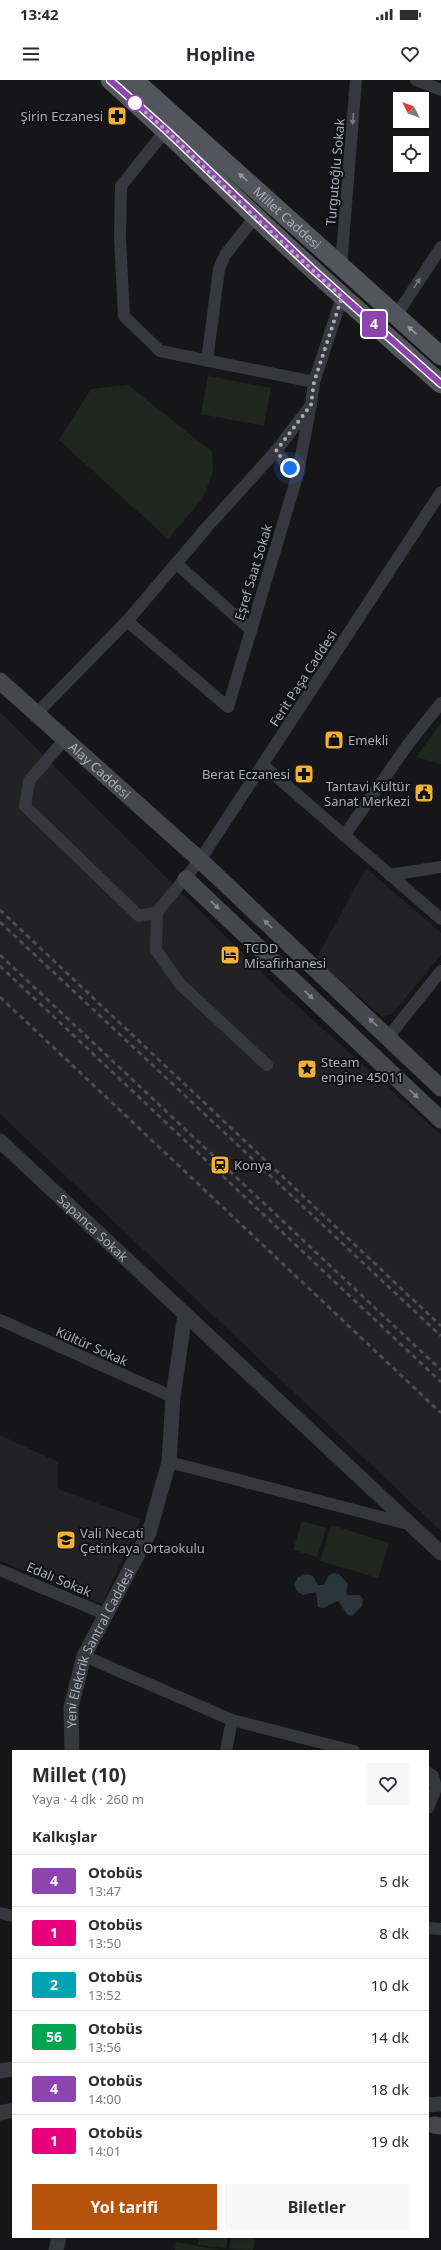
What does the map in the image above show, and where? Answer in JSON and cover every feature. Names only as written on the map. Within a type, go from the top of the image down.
[{"type":"main road","name":"Millet Caddesi","points":[[110,80],[166,130],[255,217],[342,297],[441,384]]},
{"type":"main road","name":"Millet Caddesi","points":[[134,80],[441,356]]},
{"type":"main road","name":"Alay Caddesi","points":[[0,681],[64,740],[200,860],[441,1088]]},
{"type":"main road","points":[[186,879],[441,1120]]},
{"type":"street","name":"Turgutoğlu Sokak","points":[[341,266],[356,80]]},
{"type":"street","points":[[416,80],[441,90]]},
{"type":"street","points":[[166,130],[121,186],[120,239],[124,316],[160,351],[314,382]]},
{"type":"street","points":[[207,361],[219,269],[225,255],[255,217]]},
{"type":"street","points":[[396,316],[441,247]]},
{"type":"street","name":"Eşref Saat Sokak","points":[[127,622],[228,707],[250,629],[297,477],[314,382],[342,297]]},
{"type":"street","points":[[36,714],[127,622],[178,564],[208,526],[276,451],[311,405]]},
{"type":"street","points":[[276,451],[297,477]]},
{"type":"street","name":"Ferit Paşa Caddesi","points":[[157,912],[186,879],[200,860],[441,492]]},
{"type":"street","points":[[178,564],[250,629]]},
{"type":"street","points":[[344,836],[409,743],[441,703]]},
{"type":"street","points":[[64,740],[29,781],[26,806],[139,916],[157,912],[156,950],[180,984],[267,1065]]},
{"type":"street","points":[[263,765],[441,919]]},
{"type":"street","points":[[389,874],[441,867]]},
{"type":"street","points":[[388,1037],[441,971]]},
{"type":"street","name":"Sapanca Sokak","points":[[0,1141],[441,1553]]},
{"type":"street","name":"Yeni Elektrik Santral Caddesi","points":[[72,1750],[71,1707],[84,1656],[149,1533],[169,1462],[173,1397],[185,1314]]},
{"type":"street","name":"Kültür Sokak","points":[[0,1320],[173,1397]]},
{"type":"street","points":[[169,1462],[412,1526]]},
{"type":"street","name":"Edalı Sokak","points":[[0,1570],[107,1615]]},
{"type":"street","points":[[84,1656],[232,1720],[337,1749]]},
{"type":"street","points":[[226,1750],[232,1720]]},
{"type":"street","points":[[429,1774],[433,1776],[438,1789],[429,1806]]},
{"type":"street","points":[[0,1914],[12,1916]]},
{"type":"street","points":[[429,1928],[441,1929]]},
{"type":"street","points":[[0,2071],[12,2069]]},
{"type":"street","points":[[429,2105],[441,2104]]},
{"type":"street","points":[[0,2113],[12,2110]]},
{"type":"shaded area","points":[[208,376],[271,388],[264,426],[201,414]]},
{"type":"shaded area","points":[[128,385],[212,452],[213,472],[203,498],[168,539],[59,440],[91,389]]},
{"type":"shaded area","points":[[0,712],[274,985],[441,1135],[441,1531],[0,1114]]},
{"type":"shaded area","points":[[441,723],[441,764],[416,757]]},
{"type":"shaded area","points":[[366,868],[441,933],[441,955],[392,1014],[382,1017],[316,959]]},
{"type":"shaded area","name":"Vali Necati Çetinkaya Ortaokulu","points":[[0,1435],[58,1462],[58,1489],[141,1519],[102,1604],[0,1561]]},
{"type":"shaded area","points":[[302,1521],[326,1528],[317,1557],[293,1550]]},
{"type":"shaded area","points":[[331,1525],[389,1543],[378,1578],[320,1561]]},
{"type":"shaded area","points":[[334,1573],[339,1574],[348,1584],[346,1591],[347,1595],[360,1595],[363,1599],[362,1606],[352,1616],[348,1615],[338,1601],[323,1608],[318,1607],[316,1592],[303,1595],[297,1591],[294,1585],[298,1577],[308,1574],[313,1576],[318,1585],[324,1585],[329,1575]]},
{"type":"shaded area","points":[[199,2238],[228,2238],[226,2248],[198,2245]]},
{"type":"shaded area","points":[[231,2238],[255,2238],[253,2250],[229,2249]]},
{"type":"shaded area","points":[[176,2242],[221,2250],[175,2250]]},
{"type":"railway","points":[[0,910],[441,1326]]},
{"type":"railway","points":[[0,922],[441,1336]]},
{"type":"railway","points":[[0,955],[441,1370]]},
{"type":"railway","points":[[0,966],[441,1382]]},
{"type":"railway","points":[[0,997],[441,1413]]},
{"type":"bus line","name":"4","points":[[110,80],[166,130],[255,217],[342,297],[441,384]]},
{"type":"place","name":"Şirin Eczanesi","points":[[117,116]]},
{"type":"place","name":"Emekli","points":[[334,740]]},
{"type":"place","name":"Berat Eczanesi","points":[[304,774]]},
{"type":"place","name":"Tantavi Kültür Sanat Merkezi","points":[[424,793]]},
{"type":"place","name":"TCDD Misafirhanesi","points":[[230,955]]},
{"type":"place","name":"Steam engine 45011","points":[[307,1069]]},
{"type":"place","name":"Konya","points":[[220,1165]]},
{"type":"place","name":"Vali Necati Çetinkaya Ortaokulu","points":[[66,1540]]},
{"type":"route","points":[[135,103],[166,130],[255,217],[342,297],[314,382],[311,405],[276,451],[290,468]]}]
